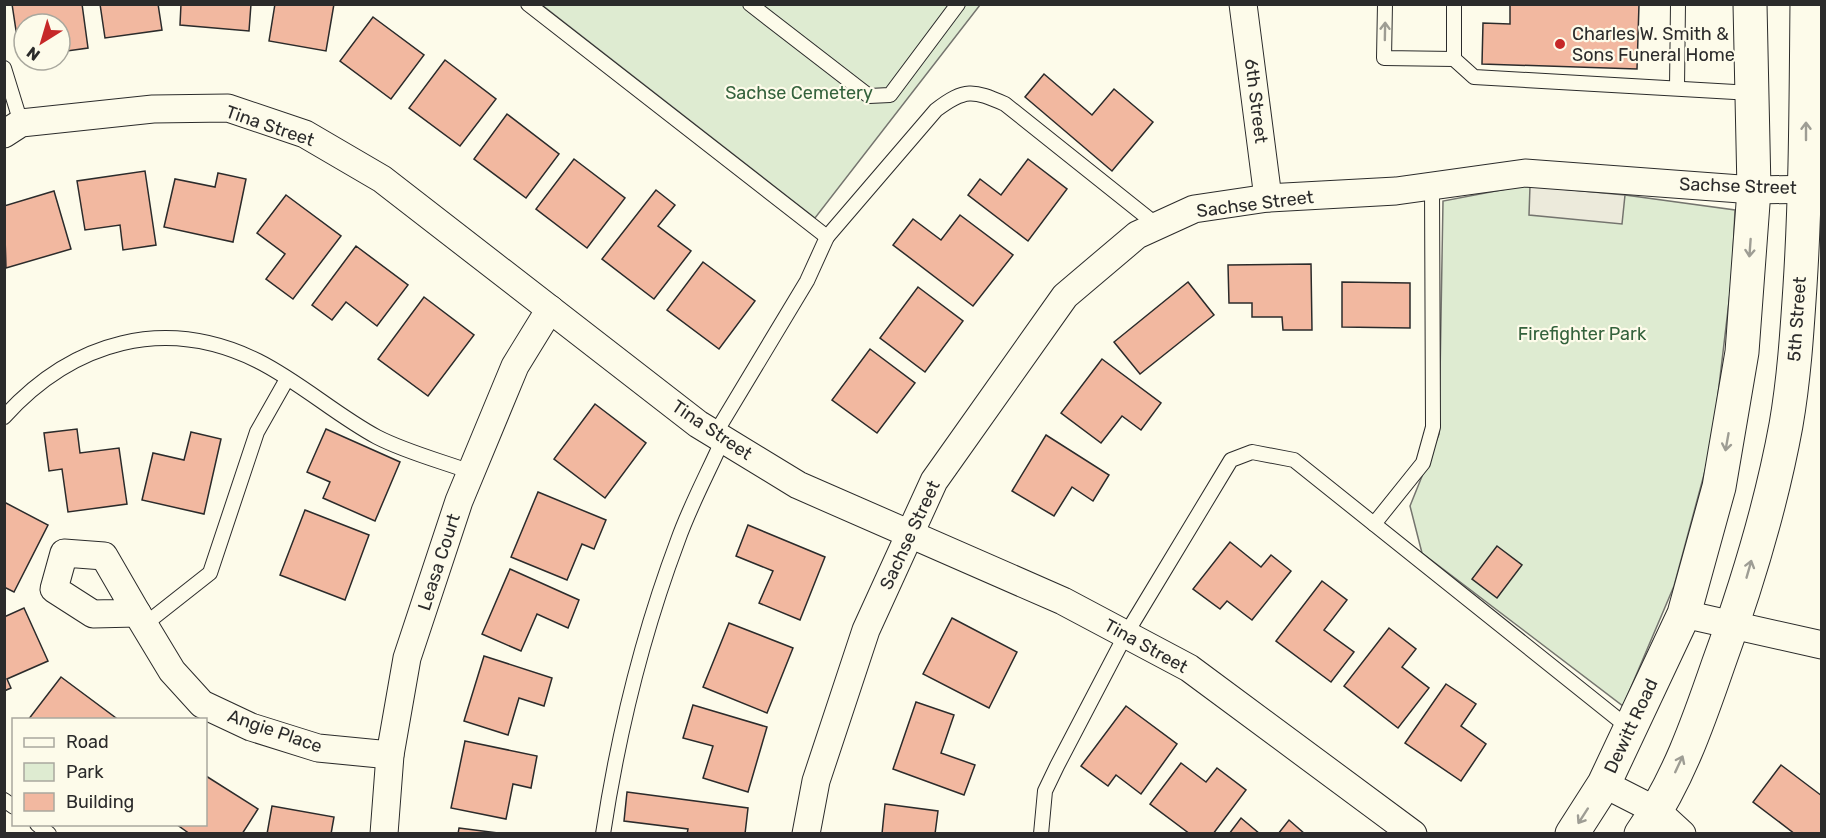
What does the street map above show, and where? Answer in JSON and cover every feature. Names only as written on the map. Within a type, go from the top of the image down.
[{"type":"main road","points":[[1684,614],[1719,486],[1742,352],[1754,190],[1750,4]]},
{"type":"main road","name":"5th Street","points":[[1733,625],[1773,485],[1786,424],[1795,358],[1814,189],[1807,4]]},
{"type":"main road","name":"Dewitt Road","points":[[1572,834],[1604,784],[1684,614]]},
{"type":"main road","points":[[1649,822],[1695,731],[1733,625]]},
{"type":"street","name":"6th Street","points":[[1243,4],[1268,198]]},
{"type":"street","name":"Tina Street","points":[[13,129],[153,109],[228,108],[305,134],[382,178],[719,437],[798,485],[1063,601],[1188,668],[1413,834]]},
{"type":"street","name":"Sachse Street","points":[[806,834],[816,781],[866,630],[933,481],[1065,296],[1137,235],[1194,209],[1268,198],[1396,191],[1525,173],[1754,190],[1814,189]]},
{"type":"street","name":"Leasa Court","points":[[384,834],[390,755],[407,658],[471,472],[515,366],[550,309]]},
{"type":"street","points":[[1684,614],[1821,645]]},
{"type":"street","name":"Angie Place","points":[[140,619],[172,671],[202,704],[251,727],[318,748],[390,755]]},
{"type":"street","points":[[1604,784],[1649,822],[1682,834]]},
{"type":"lane","points":[[528,4],[827,237]]},
{"type":"lane","points":[[750,4],[869,96],[890,95],[958,4]]},
{"type":"lane","points":[[1385,4],[1384,58],[1454,59],[1474,77],[1752,93]]},
{"type":"lane","points":[[1454,59],[1455,4]]},
{"type":"lane","points":[[1677,87],[1678,4]]},
{"type":"lane","points":[[4,68],[13,129]]},
{"type":"lane","points":[[603,834],[611,778],[646,638],[678,539],[719,437],[807,281],[827,237],[936,110],[955,95],[980,93],[1005,104],[1158,226]]},
{"type":"lane","points":[[1374,524],[1424,463],[1433,427],[1432,186]]},
{"type":"lane","points":[[4,417],[39,383],[63,366],[98,349],[182,337],[217,344],[260,362],[378,437],[471,472]]},
{"type":"lane","points":[[140,619],[210,573],[257,432],[287,379]]},
{"type":"lane","points":[[1041,834],[1045,791],[1126,634],[1231,460],[1252,452],[1294,460],[1629,728]]},
{"type":"green space","name":"Sachse Cemetery","points":[[542,5],[980,5],[815,218]]},
{"type":"green space","name":"Firefighter Park","points":[[1522,186],[1625,195],[1735,210],[1732,276],[1712,445],[1674,586],[1623,706],[1422,553],[1410,506],[1439,434],[1443,201]]},
{"type":"shaded area","points":[[1530,186],[1625,195],[1622,224],[1529,215]]},
{"type":"building","points":[[12,4],[82,4],[88,48],[72,50],[72,12],[13,12]]},
{"type":"building","points":[[100,4],[158,4],[162,30],[105,38]]},
{"type":"building","points":[[181,4],[251,4],[249,31],[180,25]]},
{"type":"building","points":[[275,4],[334,4],[326,51],[269,41]]},
{"type":"building","name":"Charles W. Smith & Sons Funeral Home","points":[[1510,4],[1639,4],[1637,69],[1482,64],[1483,23],[1510,24]]},
{"type":"building","points":[[373,17],[424,55],[391,99],[340,61]]},
{"type":"building","points":[[445,60],[496,99],[460,146],[409,108]]},
{"type":"building","points":[[1044,74],[1092,115],[1114,89],[1153,122],[1112,171],[1025,97]]},
{"type":"building","points":[[507,114],[559,154],[526,198],[474,159]]},
{"type":"building","points":[[574,159],[625,198],[587,248],[536,209]]},
{"type":"building","points":[[1028,159],[1067,189],[1028,241],[968,195],[980,179],[1001,195]]},
{"type":"building","points":[[145,171],[156,245],[123,250],[120,225],[85,230],[77,181]]},
{"type":"building","points":[[218,173],[246,179],[233,242],[164,227],[175,179],[215,187]]},
{"type":"building","points":[[656,190],[675,205],[658,226],[691,251],[654,299],[602,259]]},
{"type":"building","points":[[54,191],[71,249],[6,268],[4,206]]},
{"type":"building","points":[[286,195],[341,236],[293,299],[266,279],[285,254],[257,233]]},
{"type":"building","points":[[960,215],[1013,255],[973,306],[893,245],[913,219],[941,240]]},
{"type":"building","points":[[356,246],[408,285],[377,326],[346,302],[332,320],[312,305]]},
{"type":"building","points":[[703,262],[755,301],[719,349],[667,310]]},
{"type":"building","points":[[1311,264],[1312,330],[1283,330],[1282,317],[1252,317],[1252,303],[1229,303],[1228,265]]},
{"type":"building","points":[[1188,282],[1214,315],[1140,374],[1114,342]]},
{"type":"building","points":[[1342,282],[1410,283],[1410,328],[1342,327]]},
{"type":"building","points":[[918,287],[963,321],[925,372],[880,338]]},
{"type":"building","points":[[424,297],[474,335],[428,396],[378,359]]},
{"type":"building","points":[[870,349],[915,383],[877,433],[832,400]]},
{"type":"building","points":[[1102,359],[1161,403],[1141,430],[1122,416],[1101,443],[1061,413]]},
{"type":"building","points":[[595,404],[646,443],[605,498],[554,459]]},
{"type":"building","points":[[77,429],[80,453],[119,448],[127,504],[68,512],[62,469],[49,471],[44,433]]},
{"type":"building","points":[[326,429],[400,462],[375,521],[323,498],[330,482],[307,472]]},
{"type":"building","points":[[191,432],[221,439],[204,514],[142,500],[153,453],[184,460]]},
{"type":"building","points":[[1046,435],[1109,475],[1093,501],[1072,487],[1054,516],[1012,491]]},
{"type":"building","points":[[538,492],[606,520],[594,549],[582,544],[567,580],[511,557]]},
{"type":"building","points":[[4,502],[48,525],[14,592],[4,587]]},
{"type":"building","points":[[305,510],[369,535],[345,600],[280,575]]},
{"type":"building","points":[[748,525],[825,557],[800,620],[759,603],[773,571],[736,556]]},
{"type":"building","points":[[1230,542],[1261,567],[1271,555],[1291,571],[1252,620],[1227,601],[1220,609],[1193,589]]},
{"type":"building","points":[[1497,546],[1522,565],[1497,598],[1472,579]]},
{"type":"building","points":[[510,569],[579,600],[568,628],[537,614],[521,651],[482,634]]},
{"type":"building","points":[[1322,581],[1347,600],[1324,630],[1354,652],[1331,682],[1276,641]]},
{"type":"building","points":[[24,608],[48,661],[7,679],[11,688],[4,691],[4,617]]},
{"type":"building","points":[[952,618],[1017,652],[989,708],[923,674]]},
{"type":"building","points":[[729,623],[793,648],[767,713],[703,687]]},
{"type":"building","points":[[1389,628],[1416,649],[1402,667],[1429,688],[1398,728],[1344,686]]},
{"type":"building","points":[[484,656],[552,678],[544,706],[519,698],[508,735],[464,721]]},
{"type":"building","points":[[61,677],[116,718],[30,718]]},
{"type":"building","points":[[1446,684],[1476,704],[1461,726],[1486,744],[1461,781],[1405,743]]},
{"type":"building","points":[[916,702],[954,715],[941,753],[975,765],[964,795],[893,769]]},
{"type":"building","points":[[693,705],[767,727],[748,792],[703,778],[713,746],[683,738]]},
{"type":"building","points":[[1126,706],[1177,744],[1141,794],[1116,775],[1108,786],[1081,766]]},
{"type":"building","points":[[465,741],[537,756],[531,788],[513,784],[506,819],[451,808]]},
{"type":"building","points":[[1181,763],[1206,782],[1217,768],[1246,790],[1213,834],[1190,834],[1150,804]]},
{"type":"building","points":[[1781,765],[1822,796],[1822,834],[1795,834],[1753,802]]},
{"type":"building","points":[[207,777],[258,809],[242,834],[190,834],[179,826],[207,826]]},
{"type":"building","points":[[627,792],[748,808],[745,834],[687,834],[688,829],[624,821]]},
{"type":"building","points":[[885,804],[938,811],[935,834],[882,834]]},
{"type":"building","points":[[272,806],[334,817],[331,834],[267,834]]},
{"type":"building","points":[[1241,818],[1260,834],[1229,834]]},
{"type":"building","points":[[1289,820],[1305,834],[1278,834]]},
{"type":"building","points":[[459,828],[506,834],[458,834]]},
{"type":"place","name":"Charles W. Smith & Sons Funeral Home","points":[[1560,44]]}]
